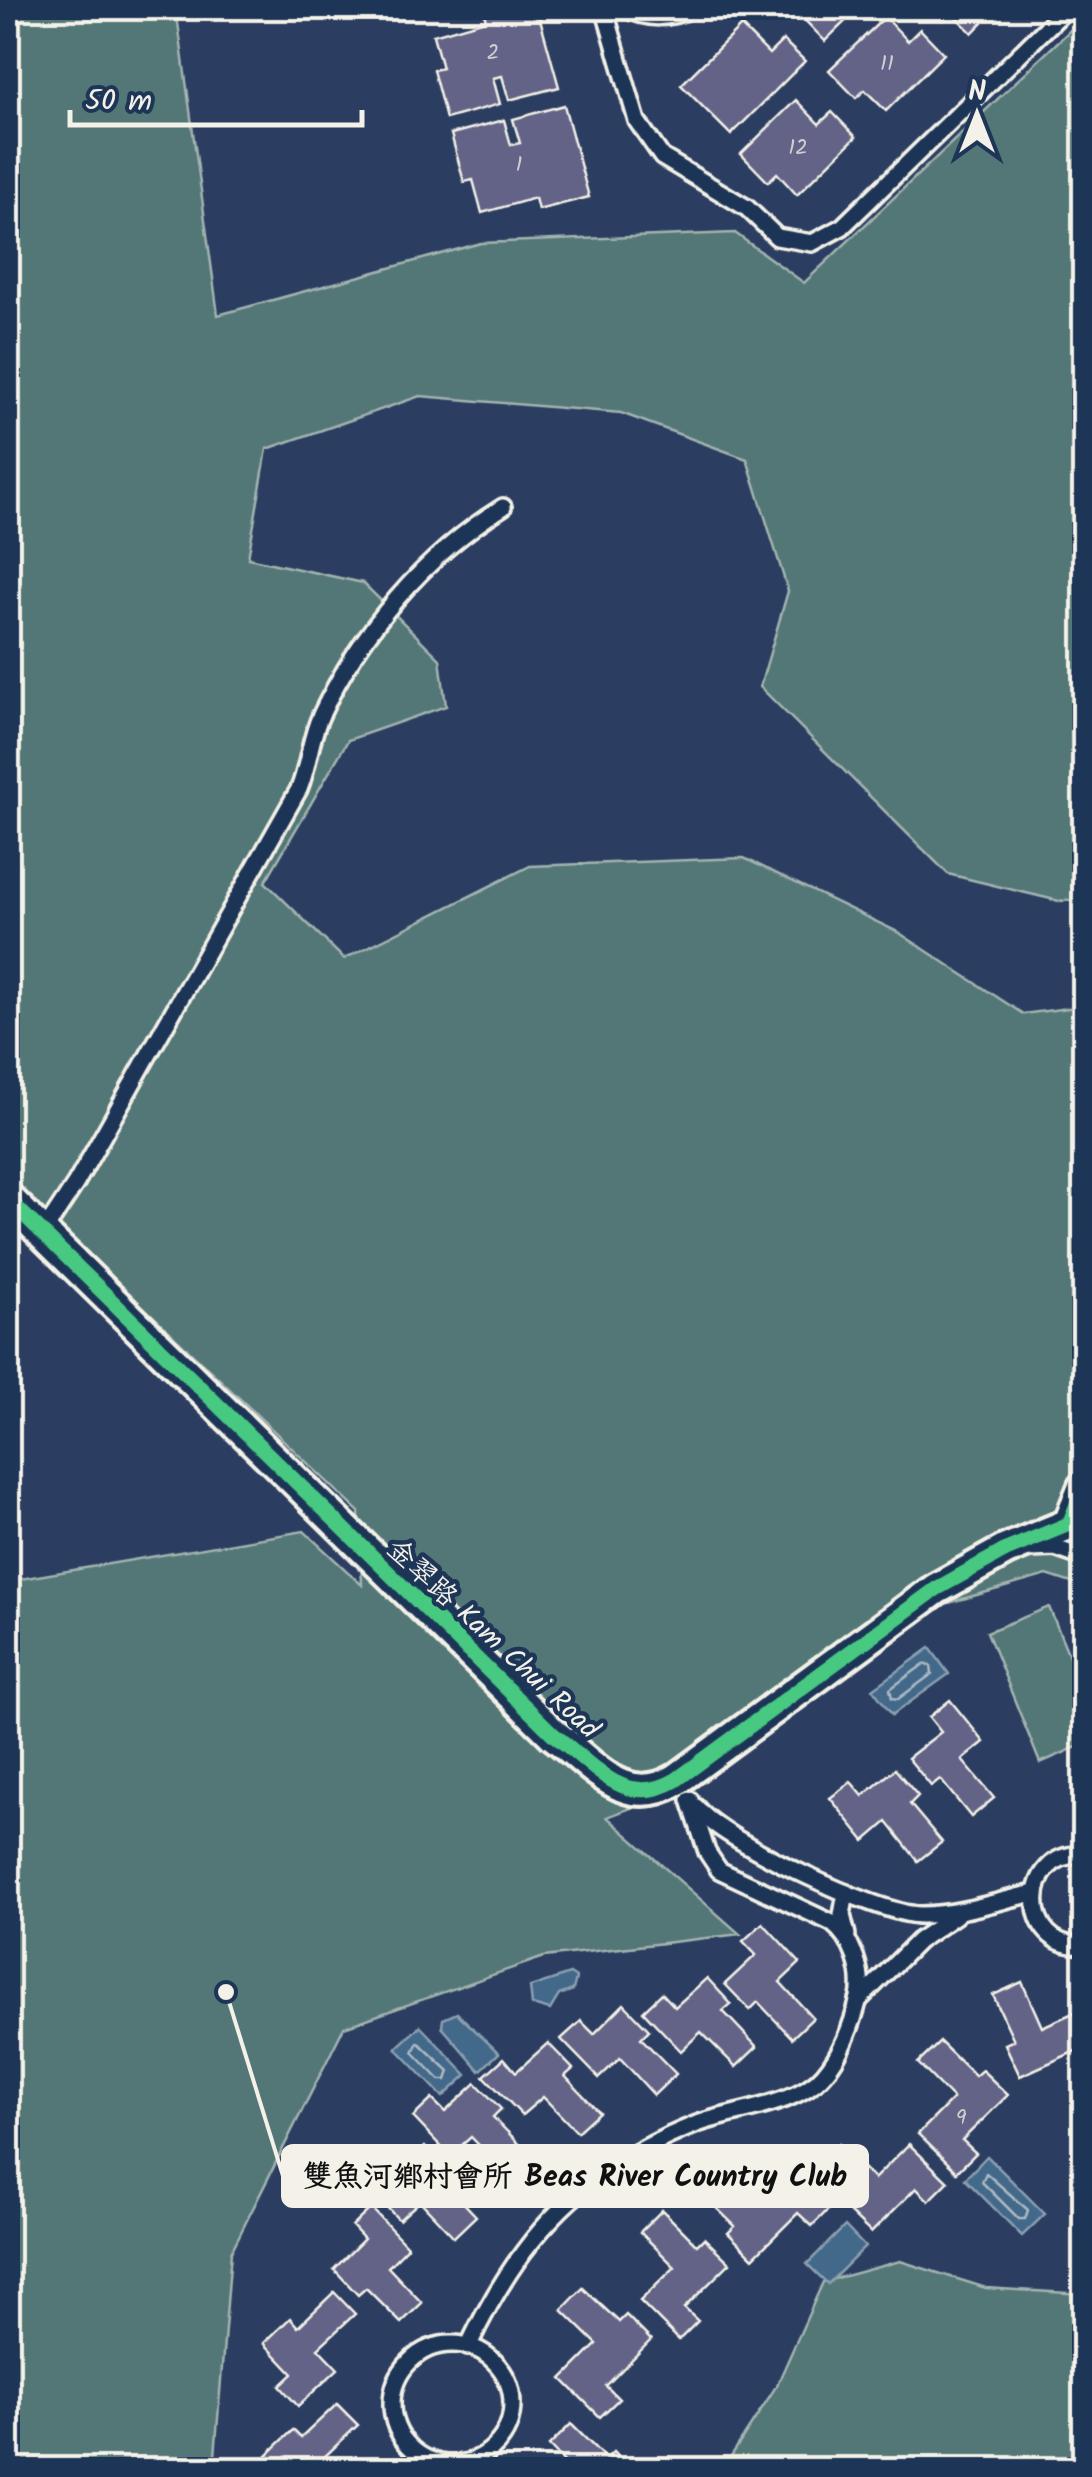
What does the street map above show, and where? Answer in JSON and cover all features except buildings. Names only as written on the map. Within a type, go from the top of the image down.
[{"type":"street","name":"金翠路 Kam Chui Road","points":[[8,1199],[554,1735],[629,1790],[683,1790],[936,1589],[1006,1550],[1077,1522]]},
{"type":"street","points":[[1077,1522],[1084,1487]]},
{"type":"lane","points":[[604,8],[637,120],[662,157],[747,208],[764,227],[794,243],[828,238],[1067,8]]},
{"type":"lane","points":[[624,8],[662,18],[694,8]]},
{"type":"lane","points":[[42,1233],[76,1182],[299,789],[310,763],[319,718],[361,646],[425,566],[467,529],[502,507]]},
{"type":"lane","points":[[1006,1550],[1056,1548],[1084,1558]]},
{"type":"lane","points":[[683,1790],[716,1828],[894,1912],[918,1915],[1034,1892]]},
{"type":"lane","points":[[683,1790],[707,1852],[719,1870],[832,1923],[846,1935]]},
{"type":"lane","points":[[1084,1855],[1061,1858],[1048,1866],[1034,1892],[1034,1908],[1048,1934],[1062,1942],[1084,1945]]},
{"type":"lane","points":[[468,2347],[502,2281],[559,2210],[602,2174],[648,2145],[795,2093],[823,2076],[842,2045],[861,1982],[842,1915],[846,1892]]},
{"type":"lane","points":[[858,2001],[918,1941],[973,1907]]},
{"type":"lane","points":[[449,2344],[468,2347],[500,2368],[512,2402],[510,2422],[501,2439],[471,2462],[452,2465],[432,2461],[407,2444],[392,2416],[398,2376],[429,2348],[449,2344]]},
{"type":"green space","points":[[8,8],[176,8],[218,315],[481,243],[735,233],[804,283],[1084,17],[1084,900],[1059,901],[948,874],[760,687],[788,591],[747,459],[621,413],[420,396],[267,449],[248,558],[363,583],[440,659],[446,706],[348,740],[265,882],[344,959],[530,866],[744,858],[898,932],[1023,1014],[1084,1006],[1084,1587],[1047,1575],[945,1604],[689,1786],[607,1817],[740,1934],[544,1957],[344,2027],[231,2252],[214,2469],[8,2470],[8,1581],[304,1531],[362,1585],[359,1512],[8,1178]]},
{"type":"green space","points":[[1049,1607],[1084,1692],[1084,1744],[1040,1763],[987,1632]]},
{"type":"green space","points":[[900,2261],[986,2288],[1084,2294],[1084,2469],[722,2470],[777,2385],[823,2282]]},
{"type":"water","points":[[930,1648],[949,1674],[892,1715],[873,1689]]},
{"type":"water","points":[[570,1974],[576,1978],[573,1990],[559,1995],[550,2010],[532,2005],[530,1987]]},
{"type":"water","points":[[457,2013],[499,2053],[480,2071],[442,2027],[443,2019]]},
{"type":"water","points":[[420,2026],[467,2075],[443,2097],[396,2048]]},
{"type":"water","points":[[987,2156],[1045,2214],[1022,2236],[965,2179]]},
{"type":"water","points":[[845,2226],[865,2247],[828,2284],[807,2264]]},
{"type":"cycle path","points":[[8,1199],[554,1735],[597,1770],[626,1787],[658,1788],[676,1780],[936,1589],[1006,1550],[1069,1524],[1084,1487]]},
{"type":"place","name":"雙魚河鄉村會所 Beas River Country Club","points":[[226,1992]]}]
